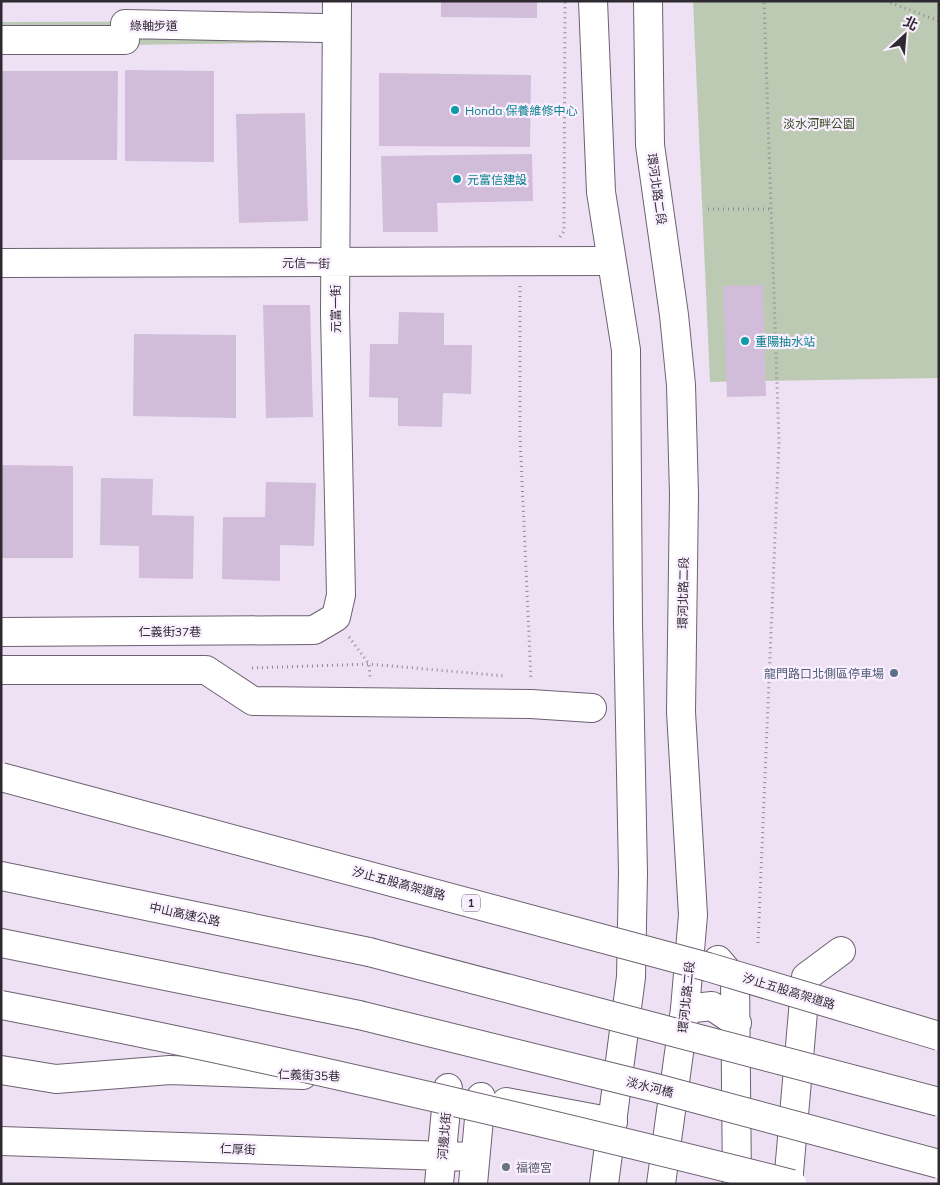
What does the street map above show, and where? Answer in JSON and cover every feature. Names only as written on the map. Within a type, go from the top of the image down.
[{"type":"main road","name":"元富一街","points":[[337,1],[335,263],[342,626]]},
{"type":"main road","points":[[594,1],[601,192],[626,350],[628,622],[633,873],[631,977],[604,1184]]},
{"type":"main road","name":"環河北路二段","points":[[648,1],[650,145],[674,315],[681,385],[684,494],[681,712],[693,915],[686,1009],[661,1184]]},
{"type":"main road","name":"綠軸步道","points":[[1,40],[125,40],[125,24],[322,28]]},
{"type":"main road","name":"元信一街","points":[[1,263],[611,261]]},
{"type":"main road","name":"仁義街37巷","points":[[1,632],[314,630],[342,626]]},
{"type":"main road","points":[[1,670],[206,670],[253,701],[372,702],[531,691],[592,708]]},
{"type":"main road","name":"汐止五股高架道路","points":[[1,777],[699,964],[939,1036]]},
{"type":"main road","name":"中山高速公路","points":[[1,876],[369,952],[939,1102]]},
{"type":"main road","points":[[632,938],[690,949],[721,962],[735,980],[737,1023],[737,1184]]},
{"type":"main road","name":"淡水河橋","points":[[1,943],[359,1015],[656,1088],[939,1164]]},
{"type":"main road","points":[[788,1184],[806,977],[841,951]]},
{"type":"main road","points":[[1,1005],[106,1025],[571,1129],[792,1184]]},
{"type":"main road","points":[[686,1009],[712,1006],[737,1023]]},
{"type":"main road","name":"仁義街35巷","points":[[1,1070],[56,1080],[170,1070],[417,1080],[481,1097],[613,1122]]},
{"type":"main road","name":"河邊北街","points":[[439,1184],[448,1088]]},
{"type":"main road","points":[[474,1171],[481,1097]]},
{"type":"main road","name":"仁厚街","points":[[1,1141],[442,1156],[474,1171]]},
{"type":"path","points":[[558,238],[564,231],[566,1]]},
{"type":"path","points":[[758,942],[779,442],[764,1]]},
{"type":"path","points":[[886,1],[939,20]]},
{"type":"path","points":[[708,209],[772,209]]},
{"type":"path","points":[[520,283],[520,436],[531,691]]},
{"type":"path","points":[[342,626],[369,664],[372,702]]},
{"type":"path","points":[[206,670],[369,664],[512,677]]},
{"type":"path","points":[[521,678],[531,691]]},
{"type":"green space","name":"淡水河畔公園","points":[[693,1],[939,1],[939,378],[710,382]]},
{"type":"green space","points":[[320,21],[320,42],[1,47],[1,22]]},
{"type":"building","points":[[441,1],[537,1],[537,18],[441,17]]},
{"type":"building","points":[[125,70],[214,71],[214,162],[125,161]]},
{"type":"building","points":[[1,71],[118,71],[117,160],[1,160]]},
{"type":"building","name":"Honda 保養維修中心","points":[[379,73],[531,75],[530,147],[379,146]]},
{"type":"building","points":[[305,113],[308,221],[239,223],[236,114]]},
{"type":"building","name":"元富信建設","points":[[532,154],[533,201],[437,203],[438,232],[383,232],[381,156]]},
{"type":"building","name":"重陽抽水站","points":[[763,285],[766,396],[727,397],[723,286]]},
{"type":"building","points":[[263,305],[310,305],[313,417],[266,418]]},
{"type":"building","points":[[399,312],[444,313],[444,345],[472,345],[471,394],[443,393],[442,427],[398,426],[398,398],[369,397],[370,344],[398,344]]},
{"type":"building","points":[[134,334],[236,335],[236,418],[133,416]]},
{"type":"building","points":[[1,465],[73,466],[73,558],[1,558]]},
{"type":"building","points":[[101,478],[153,479],[152,515],[194,516],[193,579],[139,578],[139,546],[100,545]]},
{"type":"building","points":[[266,482],[316,483],[314,546],[280,545],[280,581],[222,579],[223,517],[265,517]]},
{"type":"place","name":"Honda 保養維修中心","points":[[455,110]]},
{"type":"place","name":"元富信建設","points":[[457,179]]},
{"type":"place","name":"重陽抽水站","points":[[745,341]]},
{"type":"place","name":"龍門路口北側區停車場","points":[[894,673]]},
{"type":"place","name":"福德宮","points":[[506,1167]]}]
